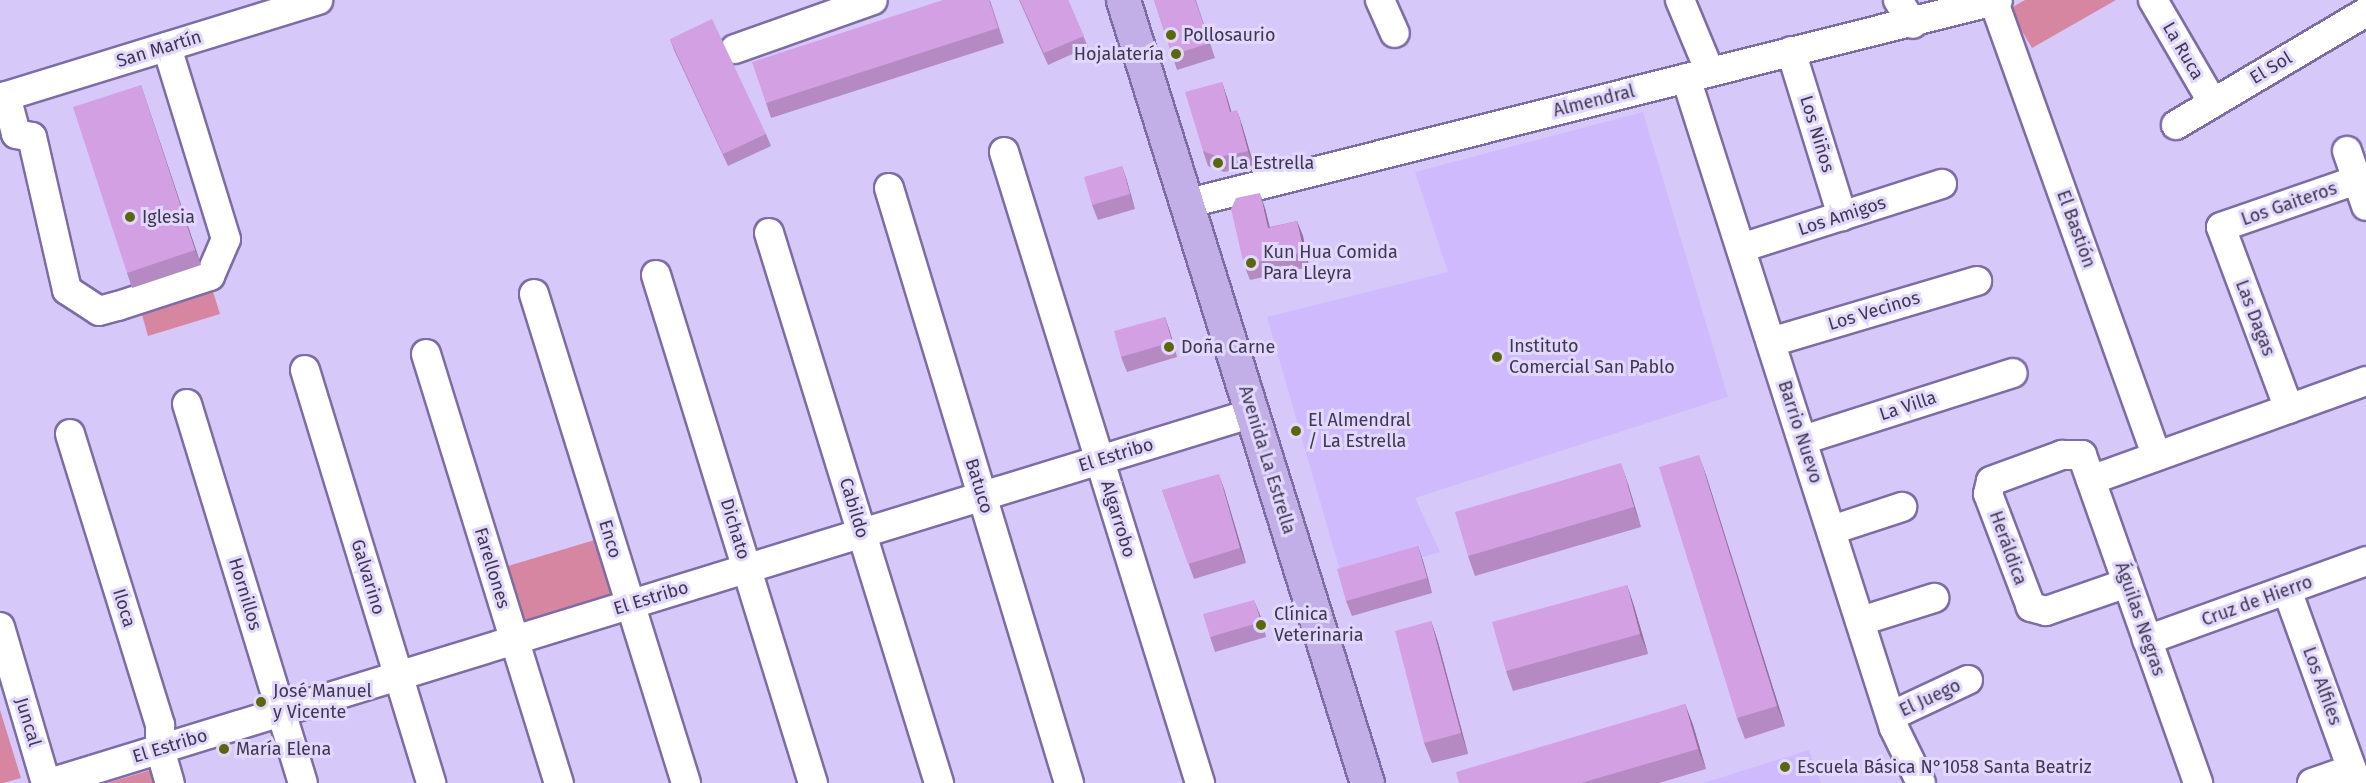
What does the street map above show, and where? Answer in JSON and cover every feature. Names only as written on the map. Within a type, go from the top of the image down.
[{"type":"main road","name":"Avenida La Estrella","points":[[1123,0],[1189,203],[1367,783]]},
{"type":"street","name":"San Martín","points":[[3,97],[318,0]]},
{"type":"street","points":[[735,49],[873,0]]},
{"type":"street","points":[[1380,0],[1395,33]]},
{"type":"street","name":"Barrio Nuevo","points":[[1680,0],[1742,248],[1899,742],[1921,783]]},
{"type":"street","name":"La Ruca","points":[[2153,0],[2213,103]]},
{"type":"street","name":"Almendral","points":[[1189,203],[1791,51],[1906,12],[1996,1]]},
{"type":"street","name":"El Bastión","points":[[1996,1],[2157,456]]},
{"type":"street","name":"El Sol","points":[[2176,125],[2366,12]]},
{"type":"street","points":[[3,97],[16,134],[32,137],[67,290],[99,311],[118,306],[210,276],[226,239],[167,46]]},
{"type":"street","name":"Los Niños","points":[[1791,51],[1842,216]]},
{"type":"street","name":"Algarrobo","points":[[1004,152],[1200,783]]},
{"type":"street","points":[[2347,152],[2361,193]]},
{"type":"street","name":"Los Amigos","points":[[1742,248],[1942,184]]},
{"type":"street","name":"Batuco","points":[[889,188],[1069,783]]},
{"type":"street","name":"Los Gaiteros","points":[[2221,227],[2361,193]]},
{"type":"street","name":"Las Dagas","points":[[2221,227],[2289,409]]},
{"type":"street","name":"Cabildo","points":[[769,233],[939,783]]},
{"type":"street","name":"Dichato","points":[[656,275],[813,783]]},
{"type":"street","name":"Los Vecinos","points":[[1771,342],[1977,281]]},
{"type":"street","name":"Enco","points":[[534,294],[686,783]]},
{"type":"street","name":"Farellones","points":[[426,354],[559,783]]},
{"type":"street","name":"Galvarino","points":[[305,370],[431,783]]},
{"type":"street","name":"La Villa","points":[[1803,440],[2013,373]]},
{"type":"street","name":"Heráldica","points":[[2127,583],[2046,611],[2036,611],[2028,602],[1988,494],[1989,485],[1996,478],[2062,455],[2086,467],[2157,456],[2366,381]]},
{"type":"street","name":"Hornillos","points":[[187,404],[303,783]]},
{"type":"street","name":"El Estribo","points":[[48,783],[1253,413]]},
{"type":"street","name":"Iloca","points":[[70,435],[160,725],[160,749],[170,783]]},
{"type":"street","name":"Águilas Negras","points":[[2086,467],[2198,783]]},
{"type":"street","points":[[1832,530],[1902,507]]},
{"type":"street","name":"Cruz de Hierro","points":[[2147,640],[2366,561]]},
{"type":"street","name":"Los Alfiles","points":[[2287,590],[2354,776]]},
{"type":"street","points":[[1861,621],[1934,598]]},
{"type":"street","name":"Juncal","points":[[0,627],[48,783]]},
{"type":"street","name":"El Juego","points":[[1891,716],[1968,680]]},
{"type":"street","points":[[2312,783],[2354,776]]},
{"type":"shaded area","points":[[2025,0],[2116,0],[2032,48],[2009,9]]},
{"type":"shaded area","name":"Instituto Comercial San Pablo","points":[[1643,112],[1728,397],[1415,498],[1440,552],[1343,581],[1267,317],[1448,272],[1415,172]]},
{"type":"shaded area","points":[[210,282],[220,314],[148,336],[139,304]]},
{"type":"shaded area","points":[[598,539],[615,596],[522,624],[505,567]]},
{"type":"shaded area","points":[[0,710],[21,778],[3,783],[0,783]]},
{"type":"shaded area","name":"Escuela Básica N°1058 Santa Beatriz","points":[[1809,750],[1821,783],[1703,783]]},
{"type":"shaded area","points":[[151,770],[155,783],[107,783]]},
{"type":"building","points":[[943,0],[989,0],[998,28],[766,103],[752,62]]},
{"type":"building","points":[[1020,0],[1068,0],[1084,36],[1044,53]]},
{"type":"building","points":[[1154,0],[1195,0],[1210,43],[1172,55]]},
{"type":"building","points":[[712,19],[766,134],[723,154],[670,39]]},
{"type":"building","points":[[1222,82],[1230,112],[1237,110],[1248,151],[1219,157],[1203,151],[1185,92]]},
{"type":"building","points":[[141,85],[195,250],[127,273],[73,107]]},
{"type":"building","points":[[1122,166],[1130,194],[1092,205],[1084,177]]},
{"type":"building","points":[[1260,193],[1268,228],[1297,221],[1304,252],[1244,265],[1231,209],[1236,198]]},
{"type":"building","points":[[1165,317],[1172,342],[1121,357],[1114,331]]},
{"type":"building","points":[[1699,455],[1777,706],[1737,718],[1659,467]]},
{"type":"building","points":[[1621,463],[1634,507],[1468,556],[1455,512]]},
{"type":"building","points":[[1219,474],[1240,548],[1188,564],[1162,490]]},
{"type":"building","points":[[1418,546],[1427,578],[1346,601],[1337,569]]},
{"type":"building","points":[[1627,585],[1640,634],[1506,671],[1492,622]]},
{"type":"building","points":[[1254,600],[1261,622],[1210,637],[1203,614]]},
{"type":"building","points":[[1431,621],[1461,733],[1424,743],[1395,631]]},
{"type":"building","points":[[1685,704],[1698,749],[1581,783],[1459,783],[1456,772]]},
{"type":"place","name":"Pollosaurio","points":[[1171,35]]},
{"type":"place","name":"Hojalatería","points":[[1176,54]]},
{"type":"place","name":"La Estrella","points":[[1218,163]]},
{"type":"place","name":"Iglesia","points":[[130,217]]},
{"type":"place","name":"Kun Hua Comida Para Lleyra","points":[[1251,263]]},
{"type":"place","name":"Doña Carne","points":[[1169,347]]},
{"type":"place","name":"Instituto Comercial San Pablo","points":[[1497,357]]},
{"type":"place","name":"El Almendral / La Estrella","points":[[1296,431]]},
{"type":"place","name":"Clínica Veterinaria","points":[[1261,625]]},
{"type":"place","name":"José Manuel y Vicente","points":[[261,702]]},
{"type":"place","name":"María Elena","points":[[224,749]]},
{"type":"place","name":"Escuela Básica N°1058 Santa Beatriz","points":[[1785,767]]}]
